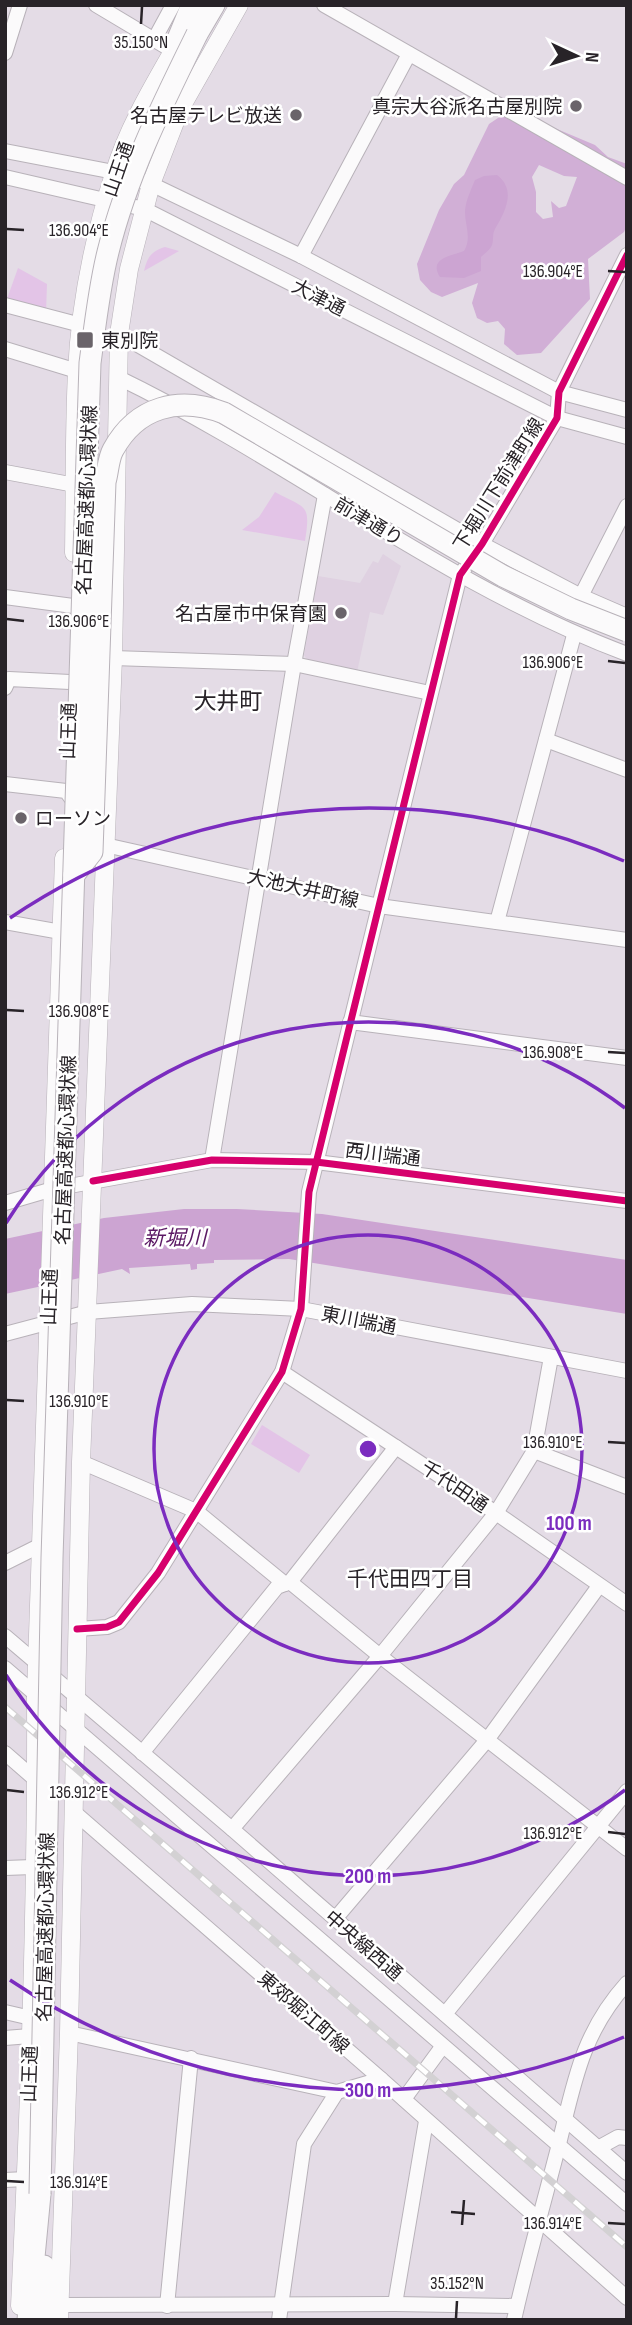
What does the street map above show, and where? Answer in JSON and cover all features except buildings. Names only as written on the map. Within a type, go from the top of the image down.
[{"type":"highway","points":[[173,51],[192,5]]},
{"type":"highway","name":"名古屋高速都心環状線","points":[[54,2315],[33,2187],[90,363],[108,252],[145,140],[214,5]]},
{"type":"highway","points":[[74,875],[92,852],[105,482],[111,452],[134,424],[147,415],[175,404],[207,407],[224,413],[503,576],[571,609],[627,631]]},
{"type":"highway","points":[[28,2320],[33,2187]]},
{"type":"main road","name":"山王通","points":[[19,2320],[33,2187],[31,2027],[36,1695],[73,606],[76,371],[92,260],[114,172],[139,112],[200,5]]},
{"type":"main road","name":"山王通","points":[[54,2315],[69,2033],[81,1462],[113,659],[119,334],[129,269],[151,184],[180,108],[239,5]]},
{"type":"street","points":[[5,53],[20,5]]},
{"type":"street","points":[[96,5],[173,51]]},
{"type":"street","points":[[154,40],[173,5]]},
{"type":"street","points":[[324,5],[627,178]]},
{"type":"street","points":[[301,256],[409,54]]},
{"type":"street","name":"大津通","points":[[5,151],[114,172],[151,184],[301,256],[559,392],[627,410]]},
{"type":"street","name":"大津通","points":[[5,177],[144,209],[557,418],[627,437]]},
{"type":"street","name":"下堀川下前津町線","points":[[460,575],[482,544],[557,418],[559,392],[627,256]]},
{"type":"street","points":[[5,305],[81,326]]},
{"type":"street","name":"前津通り","points":[[119,334],[482,544],[581,596],[627,616]]},
{"type":"street","points":[[5,349],[76,371]]},
{"type":"street","name":"前津通り","points":[[117,377],[169,402],[460,575],[574,635],[627,654]]},
{"type":"street","points":[[5,472],[75,485]]},
{"type":"street","points":[[212,1160],[294,664],[325,495]]},
{"type":"street","points":[[581,596],[627,506]]},
{"type":"street","points":[[77,1629],[119,1622],[158,1573],[282,1372],[301,1310],[309,1192],[460,575]]},
{"type":"street","points":[[5,597],[73,606]]},
{"type":"street","points":[[497,922],[574,635]]},
{"type":"street","points":[[113,659],[294,664],[430,693]]},
{"type":"street","points":[[5,688],[9,678],[69,682]]},
{"type":"street","points":[[546,740],[627,770]]},
{"type":"street","points":[[5,784],[66,791],[105,845]]},
{"type":"street","name":"大池大井町線","points":[[105,845],[379,906],[627,940]]},
{"type":"street","points":[[5,922],[61,932]]},
{"type":"street","points":[[351,1021],[627,1058]]},
{"type":"street","name":"西川端通","points":[[5,1203],[53,1189],[212,1160],[316,1162],[627,1201]]},
{"type":"street","name":"東川端通","points":[[5,1334],[88,1311],[192,1304],[301,1310],[627,1371]]},
{"type":"street","points":[[232,1829],[380,1656],[496,1513],[534,1451],[551,1357]]},
{"type":"street","name":"千代田通","points":[[282,1372],[496,1513],[627,1604]]},
{"type":"street","points":[[142,1753],[277,1587],[287,1583],[397,1447]]},
{"type":"street","points":[[534,1451],[627,1487]]},
{"type":"street","points":[[81,1462],[197,1511],[627,1849]]},
{"type":"street","points":[[5,1563],[41,1545]]},
{"type":"street","points":[[335,1919],[486,1740],[599,1586]]},
{"type":"street","name":"中央線西通","points":[[5,1636],[77,1695],[627,2173]]},
{"type":"street","name":"中央線西通","points":[[5,1668],[627,2204]]},
{"type":"street","points":[[5,1753],[36,1780]]},
{"type":"street","points":[[445,2014],[627,1791]]},
{"type":"street","name":"東郊堀江町線","points":[[74,1812],[404,2099],[627,2298]]},
{"type":"street","points":[[5,1868],[33,1867]]},
{"type":"street","points":[[54,2315],[167,2306],[280,2313],[395,2304],[515,2313],[564,2118],[586,2045],[601,2015],[627,1983]]},
{"type":"street","points":[[5,2012],[31,2027]]},
{"type":"street","points":[[5,2038],[31,2027]]},
{"type":"street","points":[[69,2033],[337,2092],[381,2079]]},
{"type":"street","points":[[404,2099],[442,2047]]},
{"type":"street","points":[[167,2306],[191,2058]]},
{"type":"street","points":[[280,2313],[304,2144],[337,2092]]},
{"type":"street","points":[[395,2304],[426,2121]]},
{"type":"street","points":[[598,2148],[618,2137],[627,2138]]},
{"type":"street","points":[[5,2180],[33,2187]]},
{"type":"shaded area","points":[[507,112],[545,124],[595,145],[608,157],[627,164],[627,225],[624,232],[588,259],[590,299],[541,353],[517,355],[504,344],[505,329],[498,321],[487,323],[477,318],[472,303],[478,283],[442,297],[431,292],[420,280],[417,264],[439,210],[454,184],[464,175],[489,124]],"holes":[[[539,165],[564,176],[577,177],[566,206],[559,208],[551,201],[553,217],[543,219],[536,212],[536,192],[532,177]]]},
{"type":"shaded area","points":[[165,247],[179,251],[144,271],[150,256]]},
{"type":"shaded area","points":[[18,268],[47,284],[46,313],[7,299]]},
{"type":"shaded area","points":[[275,492],[304,509],[307,520],[305,541],[242,530],[259,517]]},
{"type":"shaded area","name":"名古屋市中保育園","points":[[383,554],[401,566],[383,615],[370,612],[357,672],[308,661],[304,655],[318,576],[360,583],[373,561],[378,563]]},
{"type":"shaded area","points":[[262,1425],[310,1455],[299,1473],[251,1444]]},
{"type":"water","points":[[497,175],[507,187],[507,201],[494,231],[492,245],[481,257],[481,271],[464,278],[440,277],[437,271],[439,262],[464,251],[466,246],[468,237],[465,208],[475,180]]},
{"type":"water","name":"新堀川","points":[[184,1209],[322,1214],[627,1260],[627,1314],[289,1259],[214,1260],[214,1263],[197,1264],[197,1269],[191,1270],[190,1264],[129,1268],[130,1274],[122,1269],[5,1294],[5,1239],[104,1218]]},
{"type":"railway","points":[[5,1707],[627,2247]]},
{"type":"cycle path","points":[[77,1629],[107,1627],[119,1622],[158,1573],[282,1372],[301,1309],[309,1192],[460,575],[482,544],[557,418],[559,392],[627,255]]},
{"type":"cycle path","points":[[93,1181],[212,1160],[316,1162],[627,1201]]},
{"type":"place","name":"真宗大谷派名古屋別院","points":[[576,106]]},
{"type":"place","name":"名古屋テレビ放送","points":[[296,115]]},
{"type":"place","name":"東別院","points":[[85,340]]},
{"type":"place","name":"名古屋市中保育園","points":[[341,613]]},
{"type":"place","name":"ローソン","points":[[21,818]]},
{"type":"district","name":"大井町","points":[[228,701]]},
{"type":"district","name":"千代田四丁目","points":[[410,1579]]}]
